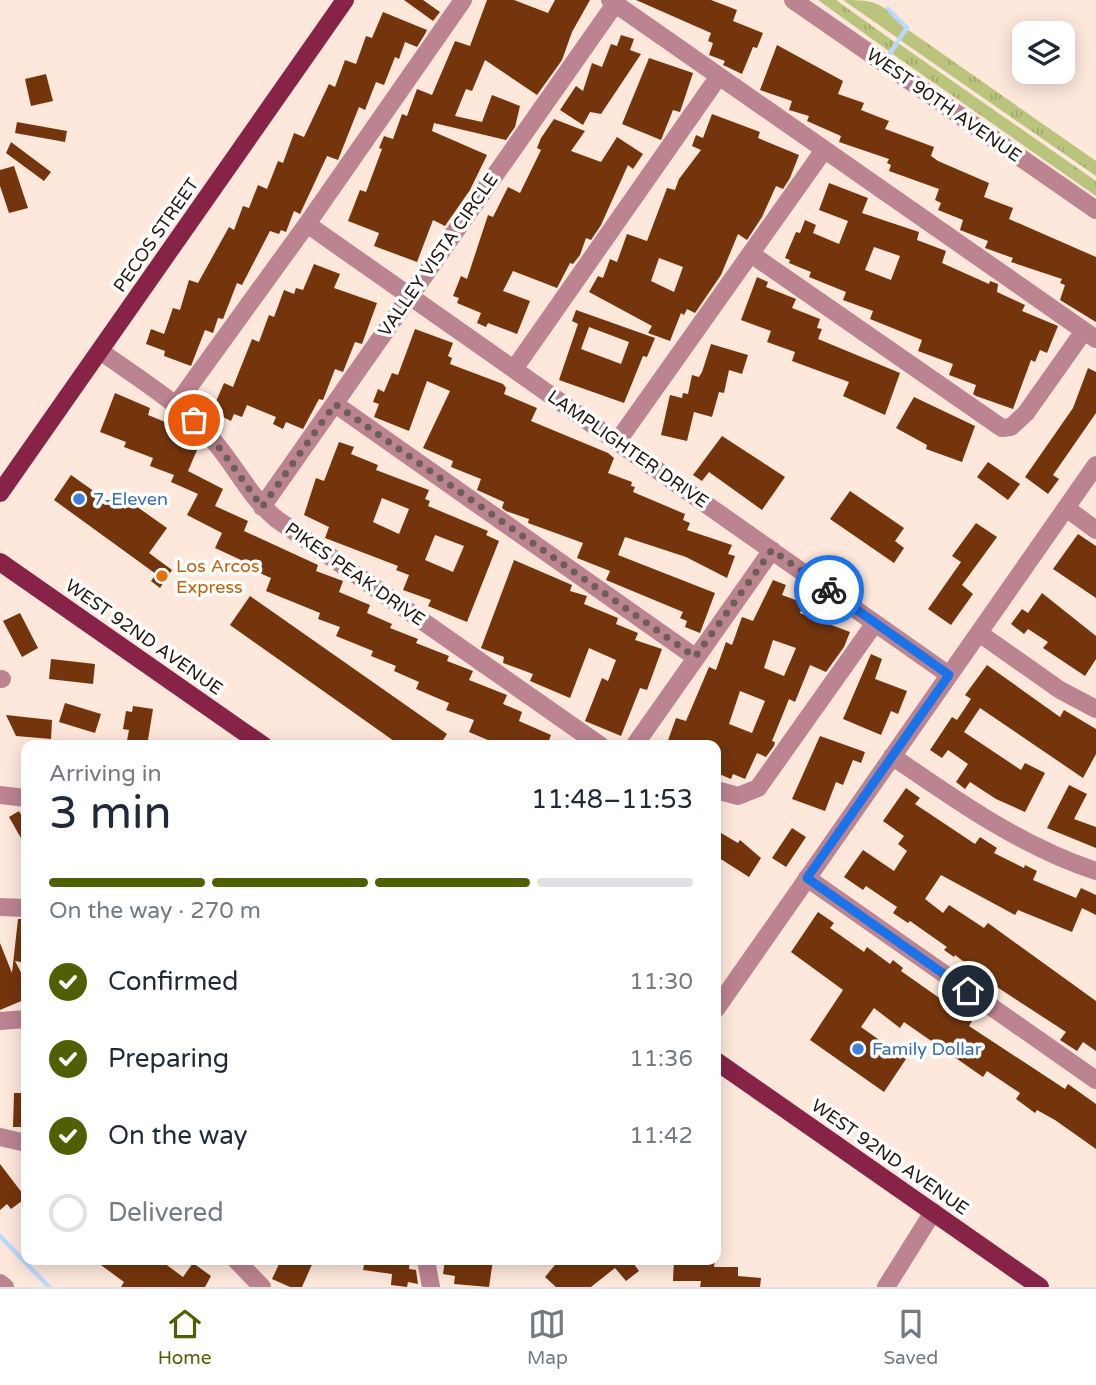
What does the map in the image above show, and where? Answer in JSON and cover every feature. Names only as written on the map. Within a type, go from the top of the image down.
[{"type":"main road","name":"PECOS STREET","points":[[0,493],[345,0]]},
{"type":"main road","name":"WEST 92ND AVENUE","points":[[0,562],[255,740]]},
{"type":"main road","name":"WEST 92ND AVENUE","points":[[721,1064],[1040,1287]]},
{"type":"street","points":[[176,405],[307,224],[463,0]]},
{"type":"street","name":"WEST 90TH AVENUE","points":[[793,0],[1096,210]]},
{"type":"street","points":[[612,2],[1090,335],[1017,423],[1011,428],[1002,428],[751,254]]},
{"type":"street","name":"VALLEY VISTA CIRCLE","points":[[262,507],[612,2]]},
{"type":"street","points":[[514,369],[719,76]]},
{"type":"street","points":[[617,442],[824,150]]},
{"type":"street","name":"LAMPLIGHTER DRIVE","points":[[307,224],[949,675]]},
{"type":"street","name":"PIKES PEAK DRIVE","points":[[100,351],[176,405],[218,445],[262,507],[592,740]]},
{"type":"street","points":[[335,404],[695,657]]},
{"type":"street","points":[[721,1002],[1096,465]]},
{"type":"street","points":[[1066,508],[1096,530]]},
{"type":"street","points":[[638,740],[772,550]]},
{"type":"street","points":[[721,791],[738,796],[758,788],[875,623]]},
{"type":"street","points":[[979,633],[1060,690],[1096,709]]},
{"type":"street","points":[[892,756],[998,826],[1060,858],[1096,871]]},
{"type":"street","points":[[0,795],[21,797]]},
{"type":"street","points":[[807,878],[1096,1080]]},
{"type":"street","points":[[0,907],[21,908]]},
{"type":"street","points":[[0,1021],[21,1019]]},
{"type":"street","points":[[0,1137],[21,1142]]},
{"type":"street","points":[[886,1287],[933,1212]]},
{"type":"street","points":[[241,1265],[262,1287]]},
{"type":"street","points":[[427,1265],[431,1287]]},
{"type":"street","points":[[0,1283],[5,1287]]},
{"type":"green space","points":[[818,0],[836,0],[896,43],[890,52]]},
{"type":"green space","points":[[843,0],[879,5],[906,28],[899,39]]},
{"type":"green space","points":[[907,29],[1096,161],[1096,176],[900,40]]},
{"type":"green space","points":[[898,43],[1096,181],[1096,196],[891,53]]},
{"type":"building","points":[[404,0],[423,0],[440,12],[433,21]]},
{"type":"building","points":[[487,0],[514,0],[548,13],[555,0],[590,0],[572,32],[562,60],[537,95],[485,60],[472,91],[466,89],[455,116],[482,122],[492,95],[520,106],[515,127],[506,140],[434,123],[432,131],[487,155],[470,190],[445,226],[433,220],[417,262],[374,246],[379,233],[348,221],[360,190],[366,192],[384,136],[393,139],[402,114],[407,116],[417,89],[432,95],[455,41],[470,46]]},
{"type":"building","points":[[636,0],[711,0],[737,10],[733,21],[763,33],[757,48],[753,47],[742,74],[723,65],[725,61],[709,55],[713,43],[708,41],[711,33]]},
{"type":"building","points":[[383,12],[427,30],[417,47],[405,42],[399,59],[395,57],[384,85],[376,82],[365,110],[359,107],[338,160],[327,156],[300,214],[294,211],[286,232],[281,230],[279,234],[270,231],[242,285],[237,283],[223,319],[218,318],[213,333],[205,330],[191,366],[164,356],[165,351],[146,344],[151,329],[164,334],[173,308],[180,310],[189,280],[198,283],[229,227],[234,230],[243,206],[249,208],[258,185],[267,189],[278,161],[283,163],[294,133],[304,137],[329,84],[335,87],[345,60],[356,64],[366,36],[372,38]]},
{"type":"building","points":[[621,35],[634,39],[630,50],[641,54],[601,114],[590,112],[583,125],[560,110],[576,86],[583,91],[592,63],[602,67],[611,44],[617,46]]},
{"type":"building","points":[[777,45],[843,81],[838,94],[864,103],[861,110],[889,121],[885,129],[934,147],[931,156],[938,161],[989,183],[984,197],[1013,208],[1009,219],[1096,257],[1096,322],[1060,300],[1065,285],[1060,283],[1062,279],[1011,262],[1013,258],[985,248],[988,241],[960,230],[963,220],[938,210],[941,203],[935,200],[939,189],[889,171],[889,159],[839,142],[841,136],[807,121],[809,116],[789,110],[792,101],[760,90]]},
{"type":"building","points":[[649,58],[693,73],[680,112],[673,110],[661,140],[622,124]]},
{"type":"building","points":[[46,74],[53,101],[31,106],[25,79]]},
{"type":"building","points":[[712,114],[760,132],[758,138],[799,155],[790,178],[783,189],[776,186],[762,217],[747,240],[738,234],[721,275],[695,313],[687,309],[684,315],[681,313],[670,341],[648,333],[652,326],[589,292],[598,276],[603,278],[610,259],[617,262],[627,234],[647,241],[667,188],[675,190],[679,179],[701,150],[692,146],[696,135],[703,138]],"holes":[[[659,258],[683,267],[674,292],[651,281]]]},
{"type":"building","points":[[554,119],[585,131],[571,151],[601,162],[617,137],[643,154],[633,169],[628,165],[601,225],[591,240],[586,238],[580,255],[573,264],[570,263],[557,288],[513,271],[503,291],[530,301],[517,334],[488,323],[486,327],[477,323],[481,313],[457,303],[459,298],[453,296],[461,276],[467,279],[488,215],[493,217],[508,187],[520,193],[541,150],[537,148],[541,138]]},
{"type":"building","points":[[17,122],[67,131],[65,142],[15,133]]},
{"type":"building","points":[[11,142],[51,172],[44,181],[6,153]]},
{"type":"building","points":[[14,166],[28,208],[9,213],[0,186],[0,170]]},
{"type":"building","points":[[829,183],[868,198],[862,213],[919,232],[917,240],[946,251],[942,263],[989,284],[990,281],[998,284],[997,292],[1025,305],[1022,311],[1058,326],[1047,353],[1040,350],[1035,362],[1031,360],[1013,409],[976,396],[973,394],[976,385],[949,375],[953,364],[918,351],[922,340],[870,319],[873,311],[843,300],[846,292],[809,277],[811,272],[789,263],[790,260],[785,258],[796,232],[800,233],[805,220],[816,225],[813,233],[839,244],[848,221],[819,210]],"holes":[[[874,247],[900,256],[891,280],[865,270]]]},
{"type":"building","points":[[314,264],[340,274],[334,288],[377,303],[362,344],[355,342],[343,372],[335,369],[323,400],[319,399],[303,429],[286,422],[283,429],[273,424],[276,417],[247,405],[242,417],[234,414],[231,421],[221,416],[223,410],[214,406],[224,383],[233,387],[252,339],[259,342],[269,315],[274,317],[284,290],[294,294],[296,288],[303,290]]},
{"type":"building","points":[[757,277],[768,282],[766,287],[796,299],[792,308],[820,319],[817,328],[822,329],[818,339],[900,373],[885,415],[843,396],[849,382],[792,361],[795,352],[767,342],[771,331],[741,320]]},
{"type":"building","points":[[576,310],[655,338],[647,357],[643,356],[624,403],[559,380],[578,324],[572,321]],"holes":[[[589,327],[629,342],[621,364],[581,349]]]},
{"type":"building","points":[[415,329],[453,343],[448,356],[452,358],[450,364],[503,384],[506,388],[504,394],[537,408],[531,421],[608,453],[614,458],[608,473],[632,482],[631,486],[635,487],[633,492],[685,514],[683,520],[690,523],[687,530],[732,545],[728,554],[735,556],[727,578],[686,557],[625,537],[618,555],[715,593],[700,633],[685,627],[687,621],[680,618],[683,612],[606,580],[610,571],[577,558],[583,543],[528,523],[529,519],[506,511],[502,508],[504,502],[477,490],[481,479],[451,467],[453,461],[423,448],[450,391],[427,381],[409,431],[374,417],[379,404],[373,402],[378,389],[384,392],[392,373],[398,375]]},
{"type":"building","points":[[711,344],[748,355],[742,374],[729,370],[724,393],[719,392],[712,417],[694,412],[687,441],[661,435],[670,395],[682,398],[683,393],[688,394],[692,375],[699,377]]},
{"type":"building","points":[[1088,368],[1096,372],[1096,413],[1053,475],[1059,479],[1048,494],[1025,477],[1073,408]]},
{"type":"building","points":[[115,393],[150,408],[148,415],[175,426],[173,430],[200,443],[188,471],[223,489],[215,506],[248,521],[244,531],[318,565],[316,571],[343,581],[339,592],[370,605],[367,613],[392,624],[390,628],[418,639],[416,643],[449,656],[447,661],[473,671],[469,680],[507,695],[503,704],[522,712],[519,721],[551,735],[549,740],[488,740],[469,732],[474,720],[446,710],[449,703],[416,689],[419,682],[394,671],[396,666],[371,656],[373,651],[336,636],[340,627],[318,619],[320,613],[266,591],[271,578],[239,564],[241,560],[215,548],[222,533],[187,515],[198,494],[171,482],[174,475],[150,466],[153,458],[124,447],[126,442],[100,432]]},
{"type":"building","points":[[914,397],[975,426],[962,462],[926,449],[927,445],[896,428]]},
{"type":"building","points":[[722,436],[785,477],[762,510],[709,472],[702,481],[693,475]]},
{"type":"building","points":[[339,442],[354,447],[351,454],[378,465],[376,470],[429,490],[425,499],[430,501],[428,506],[488,531],[486,535],[499,541],[467,622],[428,606],[431,600],[403,590],[409,575],[396,570],[398,566],[325,538],[329,527],[304,515],[316,478],[324,481]],"holes":[[[382,498],[409,509],[399,534],[373,522]],[[435,535],[464,546],[453,572],[425,560]]]},
{"type":"building","points":[[988,462],[1020,484],[1008,500],[977,477]]},
{"type":"building","points":[[71,475],[112,504],[119,494],[167,528],[149,553],[172,570],[160,588],[151,581],[156,574],[54,500]]},
{"type":"building","points":[[850,491],[904,528],[895,541],[904,548],[894,563],[830,519]]},
{"type":"building","points":[[976,523],[997,537],[962,585],[973,594],[951,625],[928,609],[961,562],[952,556]]},
{"type":"building","points":[[1078,534],[1096,546],[1096,598],[1053,569]]},
{"type":"building","points":[[514,560],[572,585],[570,591],[587,596],[584,604],[618,618],[616,624],[638,633],[635,640],[662,649],[647,690],[640,688],[621,736],[585,721],[602,678],[608,681],[616,660],[589,648],[570,698],[530,681],[533,674],[503,663],[504,657],[481,648]]},
{"type":"building","points":[[773,580],[786,585],[782,595],[804,603],[800,613],[850,632],[844,647],[826,672],[810,665],[795,702],[789,699],[772,741],[775,742],[774,746],[766,757],[757,753],[745,779],[733,774],[731,779],[721,775],[721,740],[668,740],[676,718],[686,721],[709,667],[716,670],[726,642],[732,645],[742,617],[753,621]],"holes":[[[773,640],[796,648],[784,676],[764,668]],[[740,691],[765,701],[752,733],[729,724]]]},
{"type":"building","points":[[1042,593],[1096,636],[1096,659],[1085,676],[1043,648],[1048,642],[1028,629],[1024,634],[1011,624],[1022,609],[1028,613]]},
{"type":"building","points":[[250,596],[447,734],[443,740],[393,740],[230,625]]},
{"type":"building","points":[[20,613],[38,648],[22,657],[3,621]]},
{"type":"building","points":[[871,654],[882,659],[875,679],[907,691],[898,714],[891,711],[881,735],[843,719]]},
{"type":"building","points":[[51,659],[95,664],[93,684],[49,679]]},
{"type":"building","points":[[987,665],[1060,717],[1064,710],[1096,729],[1096,754],[1083,778],[980,708],[964,732],[1021,770],[1025,763],[1045,773],[1025,812],[996,799],[970,782],[965,789],[956,782],[968,764],[948,750],[942,758],[930,750],[952,717],[957,720],[971,699],[965,695]]},
{"type":"building","points":[[65,703],[101,714],[95,733],[59,722]]},
{"type":"building","points":[[133,706],[153,709],[148,740],[127,740],[129,730],[123,729],[126,711],[132,712]]},
{"type":"building","points":[[6,715],[52,720],[51,739],[16,736]]},
{"type":"building","points":[[820,736],[865,752],[861,763],[853,760],[843,785],[836,782],[825,811],[792,799]]},
{"type":"building","points":[[1069,785],[1087,794],[1074,819],[1096,827],[1096,848],[1047,828]]},
{"type":"building","points":[[906,788],[920,798],[915,804],[975,844],[980,837],[997,848],[994,853],[1024,868],[1025,865],[1037,871],[1033,880],[1076,898],[1081,888],[1096,895],[1096,915],[1082,908],[1072,932],[1018,910],[1015,915],[941,875],[925,899],[943,913],[949,905],[984,928],[988,923],[1096,1001],[1096,1051],[1083,1042],[1077,1051],[1060,1040],[1066,1032],[944,950],[947,947],[910,921],[908,923],[893,913],[897,907],[866,886],[863,890],[844,877],[863,850],[894,871],[907,851],[898,844],[904,836],[883,821]]},
{"type":"building","points":[[19,811],[21,838],[9,817]]},
{"type":"building","points":[[792,828],[806,837],[786,867],[772,858]]},
{"type":"building","points":[[721,833],[738,843],[740,840],[761,858],[749,877],[721,859]]},
{"type":"building","points":[[818,912],[834,923],[830,928],[864,952],[867,947],[890,964],[893,960],[903,968],[901,971],[972,1021],[969,1026],[1065,1089],[1068,1084],[1096,1104],[1096,1149],[1055,1120],[1037,1110],[1035,1113],[1016,1099],[1020,1093],[987,1071],[983,1077],[904,1022],[900,1028],[874,1008],[861,1027],[906,1059],[884,1092],[810,1040],[843,990],[791,952]]},
{"type":"building","points":[[18,919],[21,919],[21,962],[15,961],[21,972],[21,1001],[0,1010],[0,943],[12,973]]},
{"type":"building","points":[[14,1093],[21,1093],[21,1127],[13,1127]]},
{"type":"building","points":[[0,1164],[21,1191],[21,1202],[11,1209],[7,1204],[0,1210]]},
{"type":"building","points":[[101,1265],[167,1265],[183,1277],[192,1265],[196,1265],[211,1276],[205,1287],[121,1287],[124,1282]]},
{"type":"building","points":[[279,1265],[312,1265],[302,1287],[290,1287],[272,1279]]},
{"type":"building","points":[[364,1265],[409,1265],[409,1269],[416,1270],[418,1284],[408,1282],[407,1287],[391,1285],[392,1274],[363,1270]]},
{"type":"building","points":[[444,1265],[492,1265],[489,1287],[454,1284],[455,1276],[443,1274]]},
{"type":"building","points":[[555,1265],[635,1265],[639,1271],[626,1281],[615,1268],[591,1287],[556,1287],[545,1277]]},
{"type":"building","points":[[674,1265],[738,1267],[738,1276],[761,1278],[760,1287],[700,1287],[701,1281],[673,1281]]},
{"type":"waterway","points":[[888,9],[907,28],[899,39]]},
{"type":"waterway","points":[[890,53],[897,43]]},
{"type":"waterway","points":[[0,1236],[21,1258]]},
{"type":"waterway","points":[[28,1265],[49,1287]]},
{"type":"way so far","points":[[194,420],[222,451],[262,507],[335,404],[695,657],[772,550],[829,590]]},
{"type":"place","name":"7-Eleven","points":[[79,499]]},
{"type":"place","name":"Los Arcos Express","points":[[162,576]]},
{"type":"place","name":"Family Dollar","points":[[858,1049]]},
{"type":"route","points":[[829,590],[949,675],[807,878],[968,991]]}]
